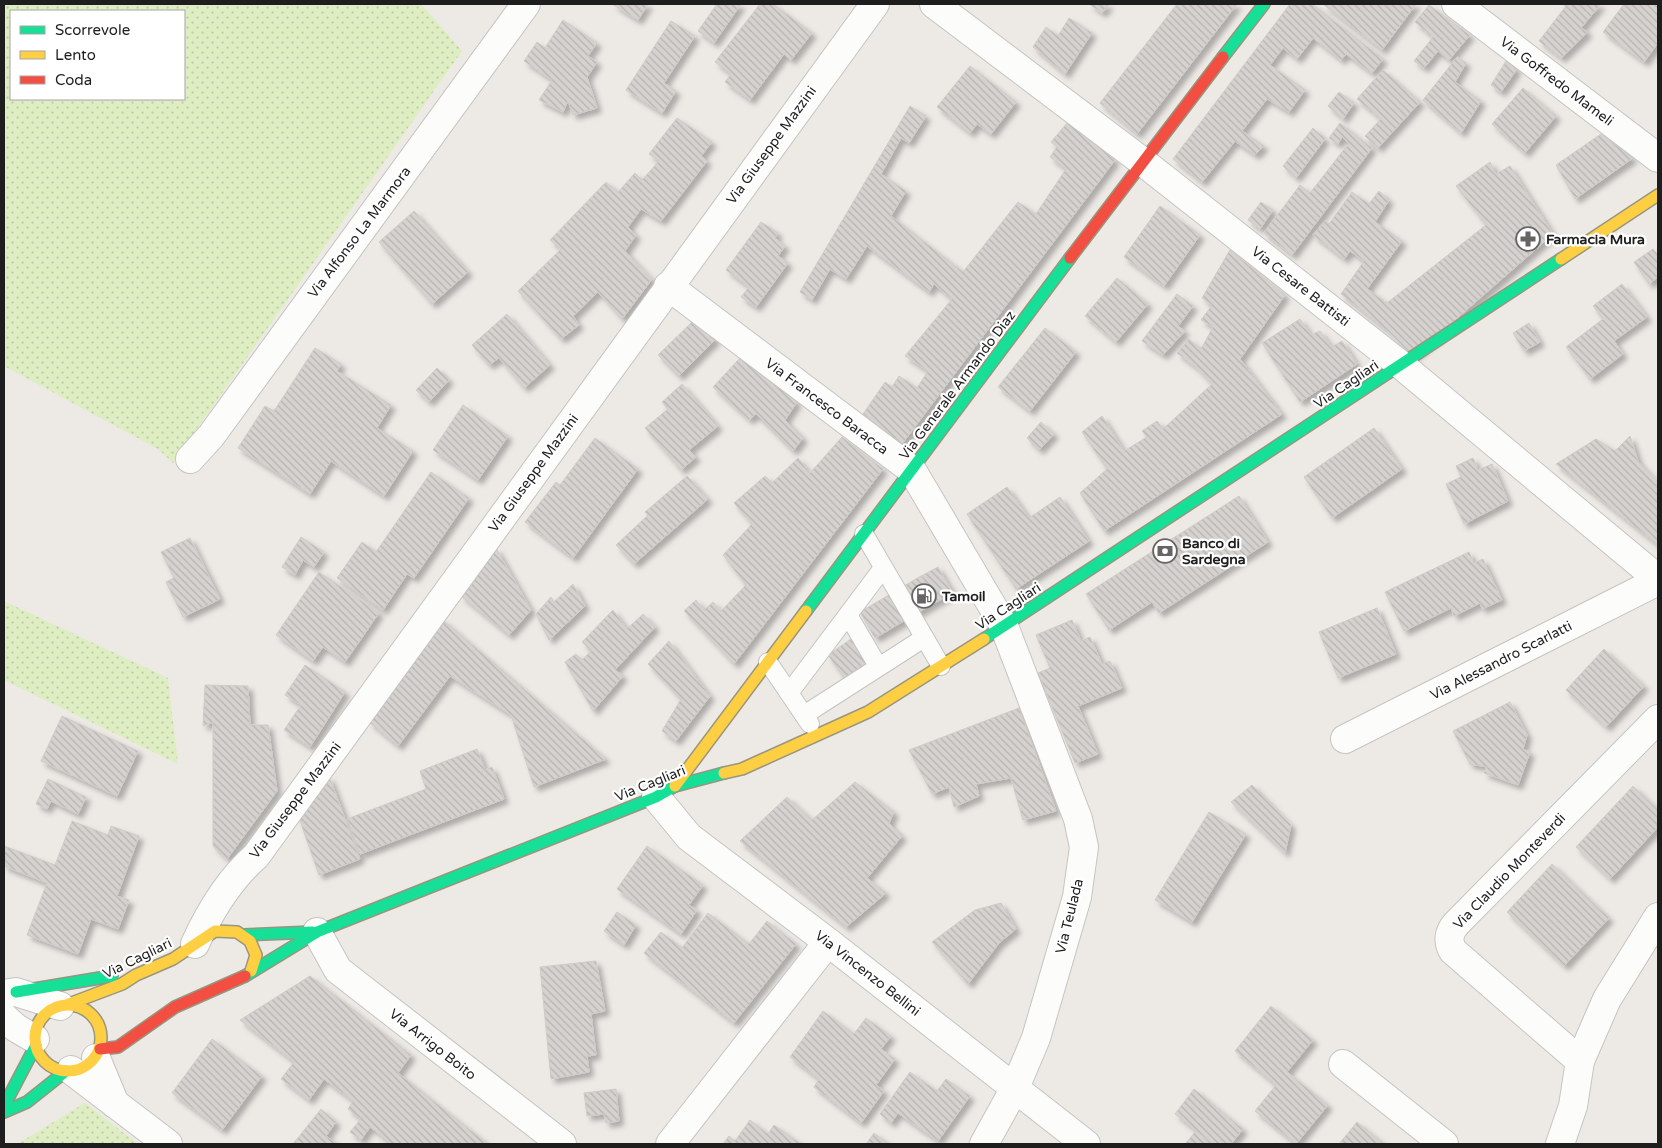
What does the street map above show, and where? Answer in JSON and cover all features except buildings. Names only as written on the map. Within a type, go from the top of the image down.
[{"type":"street","name":"Via Alfonso La Marmora","points":[[190,459],[211,436],[526,4]]},
{"type":"street","name":"Via Giuseppe Mazzini","points":[[195,944],[205,922],[221,899],[266,842],[668,286],[875,4]]},
{"type":"street","name":"Via Cesare Battisti","points":[[934,4],[1142,162],[1401,365],[1658,580]]},
{"type":"street","name":"Via Generale Armando Diaz","points":[[666,791],[768,662],[1142,162],[1264,4]]},
{"type":"street","name":"Via Goffredo Mameli","points":[[1456,4],[1658,158]]},
{"type":"street","name":"Via Cagliari","points":[[98,1053],[118,1047],[175,1007],[235,982],[317,932],[666,791],[742,769],[868,712],[1004,626],[1658,195]]},
{"type":"street","name":"Via Francesco Baracca","points":[[668,286],[912,470],[1004,626]]},
{"type":"street","name":"Via Alessandro Scarlatti","points":[[1345,740],[1658,580]]},
{"type":"street","name":"Via Teulada","points":[[984,1144],[1015,1088],[1036,1038],[1077,897],[1084,847],[1078,819],[1004,626]]},
{"type":"street","name":"Via Claudio Monteverdi","points":[[1580,1061],[1453,951],[1450,945],[1450,933],[1456,924],[1658,719]]},
{"type":"street","name":"Via Vincenzo Bellini","points":[[666,791],[689,837],[828,942],[1086,1144]]},
{"type":"street","points":[[1560,1144],[1573,1106],[1580,1061],[1607,999],[1655,928]]},
{"type":"street","name":"Via Cagliari","points":[[65,1005],[122,984],[136,975],[173,959],[215,931],[227,930],[244,935],[317,932]]},
{"type":"street","name":"Via Arrigo Boito","points":[[317,932],[338,970],[562,1144]]},
{"type":"street","points":[[244,935],[250,941],[256,955],[251,971]]},
{"type":"street","points":[[670,1144],[828,942]]},
{"type":"street","points":[[10,993],[104,976],[136,975]]},
{"type":"street","points":[[10,993],[84,1009],[96,1019],[101,1029],[98,1053],[115,1104]]},
{"type":"street","points":[[4,1106],[36,1042],[38,1024],[44,1016],[65,1005]]},
{"type":"street","points":[[4,1017],[36,1042],[46,1062],[55,1068],[68,1071],[168,1144]]},
{"type":"street","points":[[4,1112],[28,1102],[68,1071],[86,1066],[98,1053]]},
{"type":"street","points":[[1343,1064],[1444,1144]]},
{"type":"lane","points":[[864,534],[941,666]]},
{"type":"lane","points":[[789,693],[883,568]]},
{"type":"lane","points":[[848,615],[878,666]]},
{"type":"lane","points":[[804,715],[924,638]]},
{"type":"lane","points":[[768,662],[818,735]]},
{"type":"green space","points":[[4,4],[421,4],[462,51],[173,463],[158,449],[4,366]]},
{"type":"green space","points":[[4,601],[168,678],[178,764],[4,680]]},
{"type":"green space","points":[[85,1103],[138,1144],[17,1144]]},
{"type":"traffic: fast","points":[[1223,57],[1264,4]]},
{"type":"traffic: fast","points":[[806,611],[1070,258]]},
{"type":"traffic: fast","points":[[984,639],[1561,259]]},
{"type":"traffic: fast","points":[[245,976],[317,932],[656,797],[675,786],[724,773]]},
{"type":"traffic: fast","points":[[244,935],[312,932]]},
{"type":"traffic: fast","points":[[16,992],[112,976]]},
{"type":"traffic: fast","points":[[4,1106],[36,1045]]},
{"type":"traffic: fast","points":[[4,1112],[27,1102],[66,1071]]},
{"type":"traffic: slow","points":[[1561,259],[1658,195]]},
{"type":"traffic: slow","points":[[675,786],[806,611]]},
{"type":"traffic: slow","points":[[724,773],[742,769],[868,712],[984,639]]},
{"type":"traffic: slow","points":[[69,1004],[122,984],[136,975],[173,959],[215,931],[237,932],[250,941],[256,955],[251,971]]},
{"type":"traffic: slow","points":[[68,1005],[81,1007],[91,1015],[99,1025],[101,1038],[99,1051],[91,1061],[81,1069],[68,1071],[55,1069],[45,1061],[37,1051],[35,1038],[37,1025],[45,1015],[55,1007],[68,1005]]},
{"type":"traffic: jam","points":[[1070,258],[1223,57]]},
{"type":"traffic: jam","points":[[100,1049],[118,1047],[175,1007],[245,976]]},
{"type":"place","name":"Farmacia Mura","points":[[1528,239]]},
{"type":"place","name":"Banco di Sardegna","points":[[1165,551]]},
{"type":"place","name":"Tamoil","points":[[924,596]]}]
